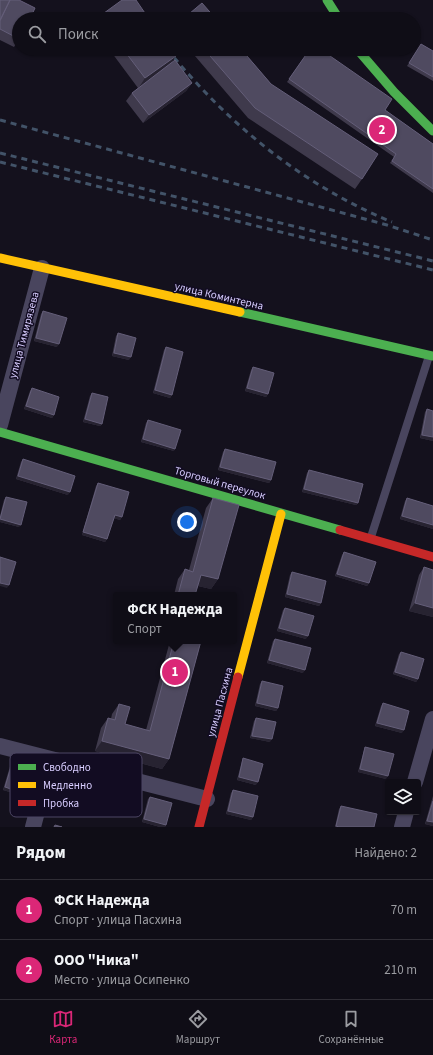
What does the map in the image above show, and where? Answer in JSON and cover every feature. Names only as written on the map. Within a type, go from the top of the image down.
[{"type":"street","points":[[327,0],[335,12]]},
{"type":"street","points":[[363,56],[414,115],[433,131]]},
{"type":"street","name":"улица Коминтерна","points":[[0,258],[431,356]]},
{"type":"street","name":"улица Тимирязева","points":[[0,425],[42,268]]},
{"type":"street","name":"Торговый переулок","points":[[0,432],[433,557]]},
{"type":"street","name":"улица Пасхина","points":[[199,827],[281,514]]},
{"type":"street","points":[[416,779],[433,719]]},
{"type":"street","points":[[0,746],[27,753]]},
{"type":"street","points":[[142,782],[207,799]]},
{"type":"street","points":[[402,827],[405,815]]},
{"type":"street","points":[[33,827],[36,817]]},
{"type":"lane","points":[[370,540],[431,356]]},
{"type":"building","points":[[0,0],[10,0],[0,20]]},
{"type":"building","points":[[10,0],[19,0],[35,8],[33,12],[12,12],[12,35],[0,29],[0,21]]},
{"type":"building","points":[[122,0],[136,0],[144,12],[106,12]]},
{"type":"building","points":[[202,3],[210,12],[191,12]]},
{"type":"building","points":[[421,44],[433,51],[433,77],[409,63],[413,56],[421,56]]},
{"type":"building","points":[[128,56],[176,56],[145,78]]},
{"type":"building","points":[[210,56],[247,56],[271,84],[378,154],[362,179],[255,108]]},
{"type":"building","points":[[305,56],[330,56],[392,99],[385,110],[433,144],[433,189],[392,161],[396,154],[289,79]]},
{"type":"building","points":[[175,60],[192,83],[149,115],[132,93]]},
{"type":"building","points":[[43,311],[67,318],[59,344],[36,338]]},
{"type":"building","points":[[118,333],[136,338],[131,357],[114,353]]},
{"type":"building","points":[[166,347],[183,352],[172,395],[155,390]]},
{"type":"building","points":[[253,367],[274,373],[268,394],[247,388]]},
{"type":"building","points":[[32,388],[59,397],[54,415],[26,406]]},
{"type":"building","points":[[92,393],[108,397],[102,424],[85,419]]},
{"type":"building","points":[[427,409],[433,411],[433,437],[422,435]]},
{"type":"building","points":[[148,420],[181,430],[175,449],[143,439]]},
{"type":"building","points":[[225,449],[276,462],[271,480],[220,467]]},
{"type":"building","points":[[23,459],[75,476],[70,492],[18,476]]},
{"type":"building","points":[[309,470],[363,484],[358,503],[304,489]]},
{"type":"building","points":[[98,483],[129,492],[122,517],[115,515],[107,539],[83,532]]},
{"type":"building","points":[[6,497],[27,502],[21,525],[0,519]]},
{"type":"building","points":[[213,498],[239,505],[218,579],[201,575],[196,592],[179,592],[185,569],[193,572]]},
{"type":"building","points":[[407,498],[433,506],[433,525],[402,516]]},
{"type":"building","points":[[344,552],[376,562],[369,583],[337,574]]},
{"type":"building","points":[[0,557],[16,562],[9,585],[0,583]]},
{"type":"building","points":[[424,567],[433,570],[433,608],[415,603]]},
{"type":"building","points":[[292,572],[326,581],[321,603],[287,594]]},
{"type":"building","points":[[285,608],[314,616],[308,636],[279,628]]},
{"type":"building","points":[[275,639],[311,648],[305,670],[269,660]]},
{"type":"building","points":[[173,644],[200,644],[169,759],[102,741],[108,718],[115,720],[119,704],[130,707],[125,724],[150,731]]},
{"type":"building","points":[[401,652],[424,659],[418,679],[395,672]]},
{"type":"building","points":[[262,681],[283,686],[278,708],[257,703]]},
{"type":"building","points":[[383,703],[409,711],[404,730],[377,723]]},
{"type":"building","points":[[256,718],[276,722],[272,739],[252,736]]},
{"type":"building","points":[[365,747],[394,754],[388,776],[360,769]]},
{"type":"building","points":[[243,758],[263,764],[258,782],[239,777]]},
{"type":"building","points":[[10,770],[10,789],[5,787]]},
{"type":"building","points":[[233,790],[258,796],[253,817],[228,811]]},
{"type":"building","points":[[150,797],[172,803],[166,825],[144,819]]},
{"type":"building","points":[[433,801],[433,822],[427,821]]},
{"type":"building","points":[[341,806],[377,814],[374,827],[336,826]]},
{"type":"railway","points":[[173,56],[215,102],[241,127],[269,150],[297,171],[327,190],[392,222]]},
{"type":"railway","points":[[0,120],[387,225],[433,240]]},
{"type":"railway","points":[[0,153],[433,261]]},
{"type":"railway","points":[[0,162],[433,270]]},
{"type":"traffic: fast","points":[[327,0],[335,12]]},
{"type":"traffic: fast","points":[[363,56],[394,92],[433,131]]},
{"type":"traffic: fast","points":[[240,312],[433,356]]},
{"type":"traffic: fast","points":[[0,432],[340,530]]},
{"type":"traffic: slow","points":[[0,258],[240,312]]},
{"type":"traffic: slow","points":[[238,677],[281,514]]},
{"type":"traffic: jam","points":[[340,530],[433,557]]},
{"type":"traffic: jam","points":[[199,827],[238,677]]},
{"type":"place","name":"ООО \"Ника\"","points":[[382,130]]},
{"type":"place","name":"ФСК Надежда","points":[[175,672]]}]
